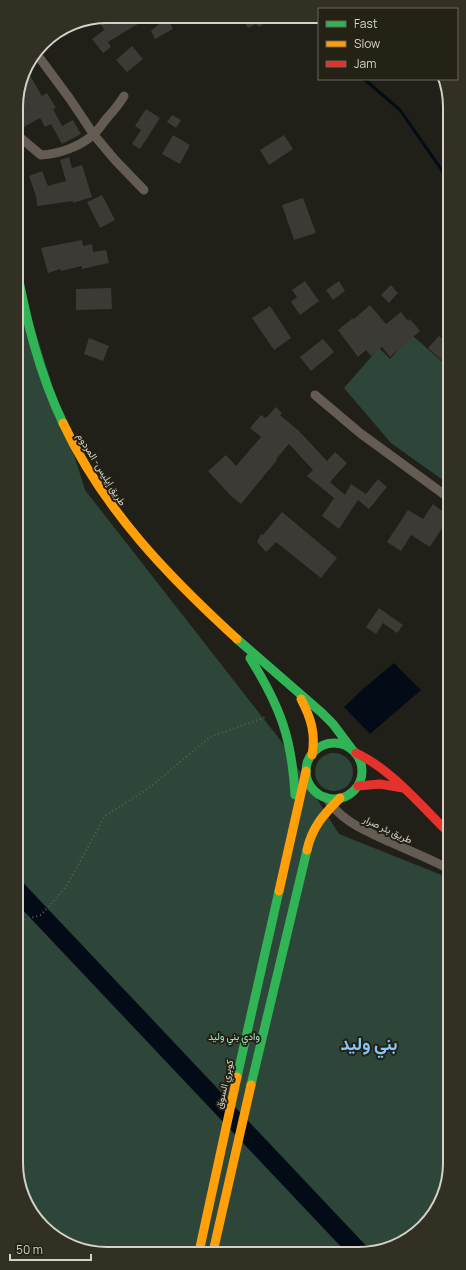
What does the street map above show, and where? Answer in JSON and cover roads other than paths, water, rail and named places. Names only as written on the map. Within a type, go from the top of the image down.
[{"type":"highway","name":"طريق إيليس- المردوم","points":[[23,299],[30,333],[42,372],[65,429],[84,465],[122,521],[144,546],[241,643]]},
{"type":"highway","points":[[214,1247],[309,841],[322,816],[340,798],[350,794],[358,786],[362,769],[360,760],[327,718],[241,643]]},
{"type":"highway","points":[[241,643],[269,690],[285,726],[290,744],[294,775],[295,823]]},
{"type":"highway","points":[[298,694],[310,716],[313,725],[314,735],[312,754]]},
{"type":"highway","points":[[295,823],[309,760],[318,748],[326,744],[334,743],[343,744],[377,764],[443,827]]},
{"type":"highway","points":[[306,771],[309,782],[316,792],[326,797],[340,798]]},
{"type":"highway","points":[[358,786],[380,783],[403,788]]},
{"type":"highway","name":"كوبري السوق","points":[[200,1247],[295,823]]},
{"type":"street","points":[[39,57],[94,135],[114,160],[144,190]]},
{"type":"street","points":[[23,140],[41,155],[56,154],[82,143],[94,135],[117,108],[124,96]]},
{"type":"street","points":[[315,395],[360,433],[443,494]]},
{"type":"street","name":"طريق بئر صرار","points":[[326,797],[331,806],[350,822],[363,830],[443,866]]},
{"type":"waterway","points":[[365,80],[400,110],[443,172]]},
{"type":"waterway","name":"وادي بني وليد","points":[[23,896],[354,1247]]},
{"type":"district","name":"بني وليد","points":[[369,1044]]}]
